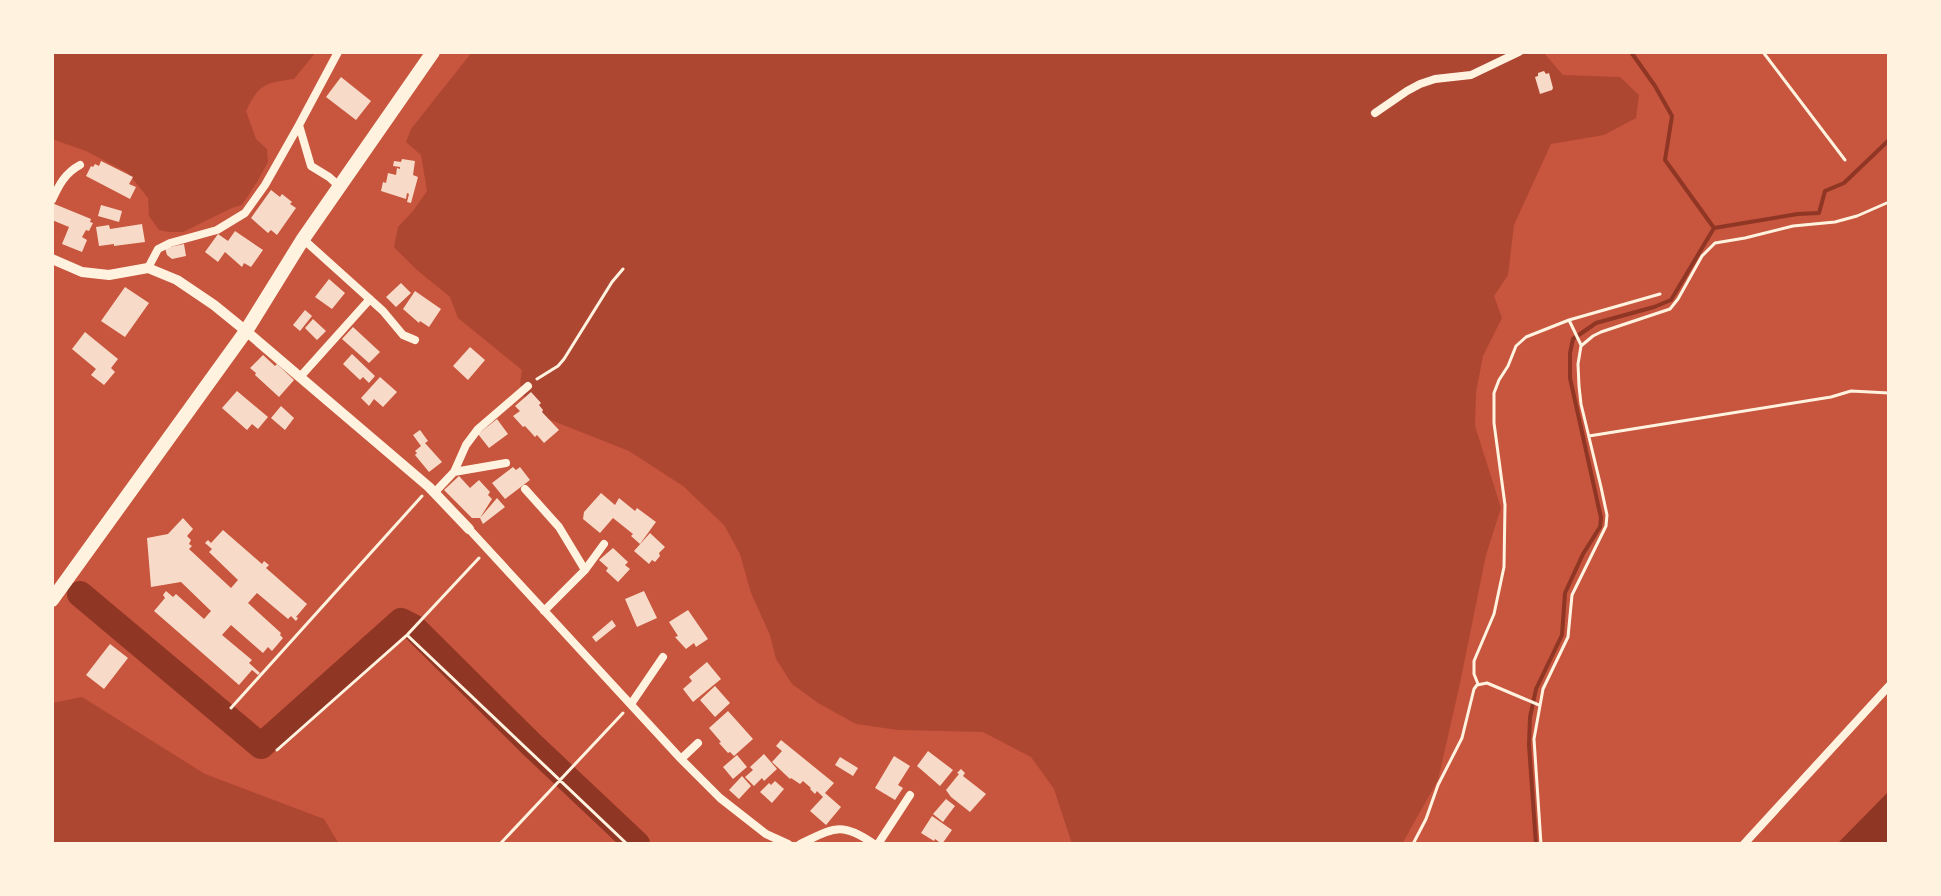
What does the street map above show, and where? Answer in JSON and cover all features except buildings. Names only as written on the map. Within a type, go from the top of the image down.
[{"type":"main road","points":[[53,598],[246,331],[303,239],[433,52]]},
{"type":"street","points":[[148,268],[158,249],[217,230],[245,213],[265,185],[338,52]]},
{"type":"street","points":[[1375,113],[1420,84],[1471,75],[1519,52]]},
{"type":"street","points":[[299,125],[311,166],[339,186]]},
{"type":"street","points":[[52,200],[69,171],[80,165]]},
{"type":"street","points":[[303,239],[383,311],[403,335],[415,340]]},
{"type":"street","points":[[52,259],[82,272],[109,275],[148,268],[177,280],[214,305],[432,490],[720,798],[766,834],[788,844]]},
{"type":"street","points":[[300,377],[370,299]]},
{"type":"street","points":[[432,490],[454,472],[466,445],[478,429],[528,386]]},
{"type":"street","points":[[454,472],[506,463]]},
{"type":"street","points":[[525,489],[559,527],[585,570]]},
{"type":"street","points":[[544,611],[585,570],[604,544]]},
{"type":"street","points":[[631,704],[663,657]]},
{"type":"street","points":[[1744,844],[1889,686]]},
{"type":"street","points":[[681,759],[698,743]]},
{"type":"street","points":[[800,844],[829,830],[839,829],[851,830],[876,844],[910,795]]},
{"type":"path","points":[[1763,52],[1845,160]]},
{"type":"path","points":[[1581,346],[1601,332],[1670,309],[1702,256],[1715,243],[1793,226],[1835,222],[1889,202]]},
{"type":"path","points":[[528,386],[564,359],[623,269]]},
{"type":"path","points":[[1478,684],[1474,661],[1494,614],[1504,567],[1505,505],[1494,423],[1494,393],[1518,342],[1539,330],[1660,294]]},
{"type":"path","points":[[1541,844],[1534,739],[1540,706],[1547,680],[1568,637],[1572,595],[1606,526],[1607,515],[1579,386],[1581,346],[1569,320]]},
{"type":"path","points":[[1589,436],[1831,397],[1851,391],[1889,393]]},
{"type":"path","points":[[231,708],[432,490]]},
{"type":"path","points":[[277,750],[408,633],[487,549]]},
{"type":"path","points":[[408,633],[627,844]]},
{"type":"path","points":[[1413,844],[1462,738],[1474,689],[1478,684],[1487,683],[1540,706]]},
{"type":"path","points":[[500,844],[631,704]]},
{"type":"shaded area","points":[[52,52],[316,52],[294,79],[269,84],[259,90],[246,111],[256,139],[267,149],[268,162],[242,205],[183,232],[169,232],[159,230],[149,216],[148,198],[128,173],[86,151],[52,139]]},
{"type":"shaded area","points":[[472,52],[1543,52],[1563,75],[1620,77],[1639,95],[1636,118],[1604,135],[1551,144],[1514,225],[1508,275],[1494,296],[1502,318],[1483,356],[1476,392],[1475,426],[1501,508],[1486,555],[1438,780],[1402,844],[1072,844],[1054,789],[1031,757],[983,732],[898,730],[856,724],[792,684],[776,659],[740,554],[724,525],[683,486],[629,451],[533,410],[523,395],[520,383],[522,370],[458,318],[450,297],[394,247],[398,227],[427,191],[421,155],[406,142],[411,129]]},
{"type":"shaded area","points":[[82,697],[205,774],[324,819],[339,844],[52,844],[52,703]]},
{"type":"shaded area","points":[[1889,791],[1889,844],[1837,844]]},
{"type":"waterway","points":[[1631,52],[1672,116],[1665,160],[1714,228]]},
{"type":"waterway","points":[[1536,844],[1530,717],[1536,689],[1562,635],[1565,593],[1600,527],[1601,518],[1570,378],[1573,339],[1596,323],[1671,300],[1714,228],[1819,213],[1825,191],[1844,183],[1889,140]]},
{"type":"waterway","points":[[80,594],[261,746],[401,621],[413,627],[637,844]]}]
